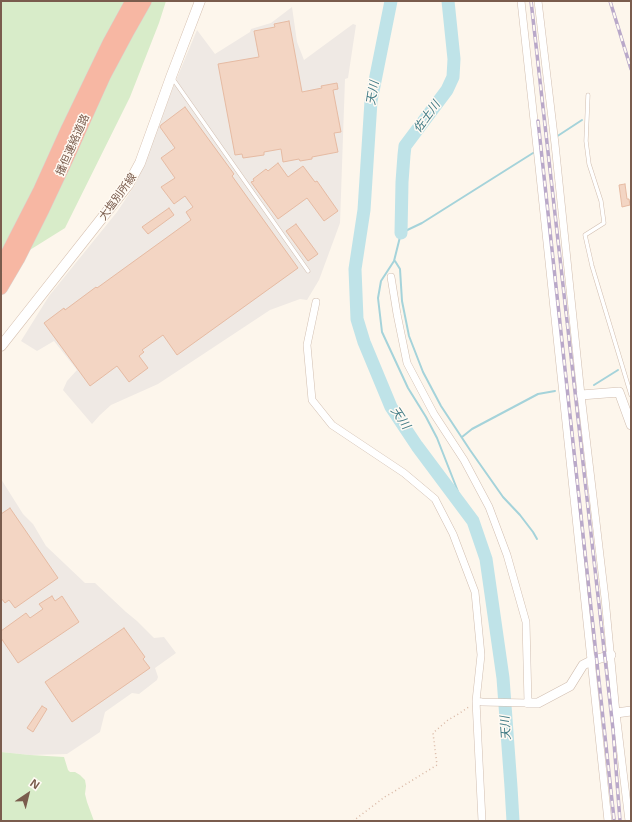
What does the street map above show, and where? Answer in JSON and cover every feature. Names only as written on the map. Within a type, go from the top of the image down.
[{"type":"highway","name":"播但連絡道路","points":[[1,266],[40,190],[109,43],[132,1]]},
{"type":"highway","name":"播但連絡道路","points":[[1,288],[18,259],[43,209],[104,76],[145,1]]},
{"type":"main road","name":"大塩別所線","points":[[1,346],[128,185],[140,164],[200,1]]},
{"type":"street","points":[[520,1],[555,315],[608,821]]},
{"type":"street","points":[[538,1],[629,821]]},
{"type":"street","points":[[391,277],[396,314],[407,363],[434,414],[464,460],[488,507],[508,555],[526,622],[524,703]]},
{"type":"street","points":[[316,302],[307,345],[312,400],[332,425],[404,473],[435,498],[453,534],[475,592],[481,655],[479,702],[482,821]]},
{"type":"street","points":[[581,395],[619,392],[631,425]]},
{"type":"street","points":[[479,702],[538,703],[570,686],[584,665],[591,661],[611,655]]},
{"type":"street","points":[[616,713],[631,711]]},
{"type":"lane","points":[[171,77],[308,271]]},
{"type":"lane","points":[[588,95],[586,141],[590,164],[601,201],[604,223],[585,235],[592,266],[631,395]]},
{"type":"path","points":[[353,821],[386,796],[437,765],[433,733],[448,720],[479,702]]},
{"type":"shaded area","points":[[292,7],[297,42],[304,60],[353,24],[356,25],[348,78],[345,79],[340,223],[319,280],[307,300],[300,299],[270,310],[158,384],[111,405],[92,424],[63,390],[67,381],[77,370],[54,341],[37,351],[21,341],[49,296],[117,212],[135,185],[197,30],[215,54],[250,32],[251,29],[271,23]]},
{"type":"shaded area","points":[[1,479],[23,514],[33,524],[46,546],[85,583],[95,583],[154,638],[164,637],[176,653],[155,668],[158,677],[157,680],[139,694],[132,693],[105,712],[100,732],[67,754],[30,755],[1,752]]},
{"type":"green space","points":[[1,1],[166,1],[130,97],[65,228],[1,268]]},
{"type":"green space","points":[[1,752],[64,757],[68,770],[70,772],[75,772],[85,780],[85,794],[94,821],[1,821]]},
{"type":"building","points":[[289,21],[302,92],[337,83],[338,89],[333,90],[341,132],[334,133],[338,152],[312,157],[312,159],[300,161],[299,159],[283,162],[281,149],[264,152],[264,155],[243,158],[242,154],[235,155],[218,64],[259,57],[254,31],[275,27],[274,24]]},
{"type":"building","points":[[185,107],[234,174],[232,176],[298,268],[177,355],[163,335],[142,350],[144,352],[139,356],[148,368],[129,382],[117,366],[90,386],[44,323],[64,308],[65,310],[96,287],[97,288],[191,220],[186,212],[193,207],[185,196],[174,204],[161,187],[175,178],[161,158],[175,148],[160,127]]},
{"type":"building","points":[[278,163],[288,177],[303,166],[315,182],[317,181],[338,211],[324,221],[307,198],[278,219],[251,182],[254,181],[253,179],[266,169],[268,171]]},
{"type":"building","points":[[625,184],[627,199],[629,199],[630,205],[622,207],[619,185]]},
{"type":"building","points":[[169,208],[174,215],[148,234],[142,227]]},
{"type":"building","points":[[296,224],[318,254],[308,261],[286,231]]},
{"type":"building","points":[[10,508],[58,578],[15,608],[9,600],[5,603],[1,598],[1,514]]},
{"type":"building","points":[[52,596],[55,601],[62,596],[79,622],[18,663],[1,638],[1,631],[26,613],[30,618],[43,609],[39,604]]},
{"type":"building","points":[[124,628],[145,657],[143,659],[150,668],[72,722],[45,682]]},
{"type":"building","points":[[42,706],[47,709],[33,732],[27,728]]},
{"type":"waterway","name":"天川","points":[[391,1],[371,101],[364,210],[355,269],[357,319],[364,342],[391,407],[417,446],[473,521],[486,559],[503,678],[513,821]]},
{"type":"waterway","name":"佐土川","points":[[401,233],[402,182],[405,146],[447,90],[453,77],[454,59],[448,1]]},
{"type":"waterway","points":[[556,137],[582,120]]},
{"type":"waterway","points":[[466,512],[437,438],[408,388],[382,332],[378,298],[381,281],[394,261],[401,233],[422,223],[533,153]]},
{"type":"waterway","points":[[395,261],[400,269],[402,301],[409,336],[423,372],[441,406],[470,450],[503,497],[520,515],[537,539]]},
{"type":"waterway","points":[[594,385],[618,370]]},
{"type":"waterway","points":[[462,437],[472,429],[538,394],[555,391]]},
{"type":"railway","points":[[531,1],[613,729],[620,821]]},
{"type":"railway","points":[[610,1],[631,69]]},
{"type":"railway","points":[[538,121],[614,819]]}]
